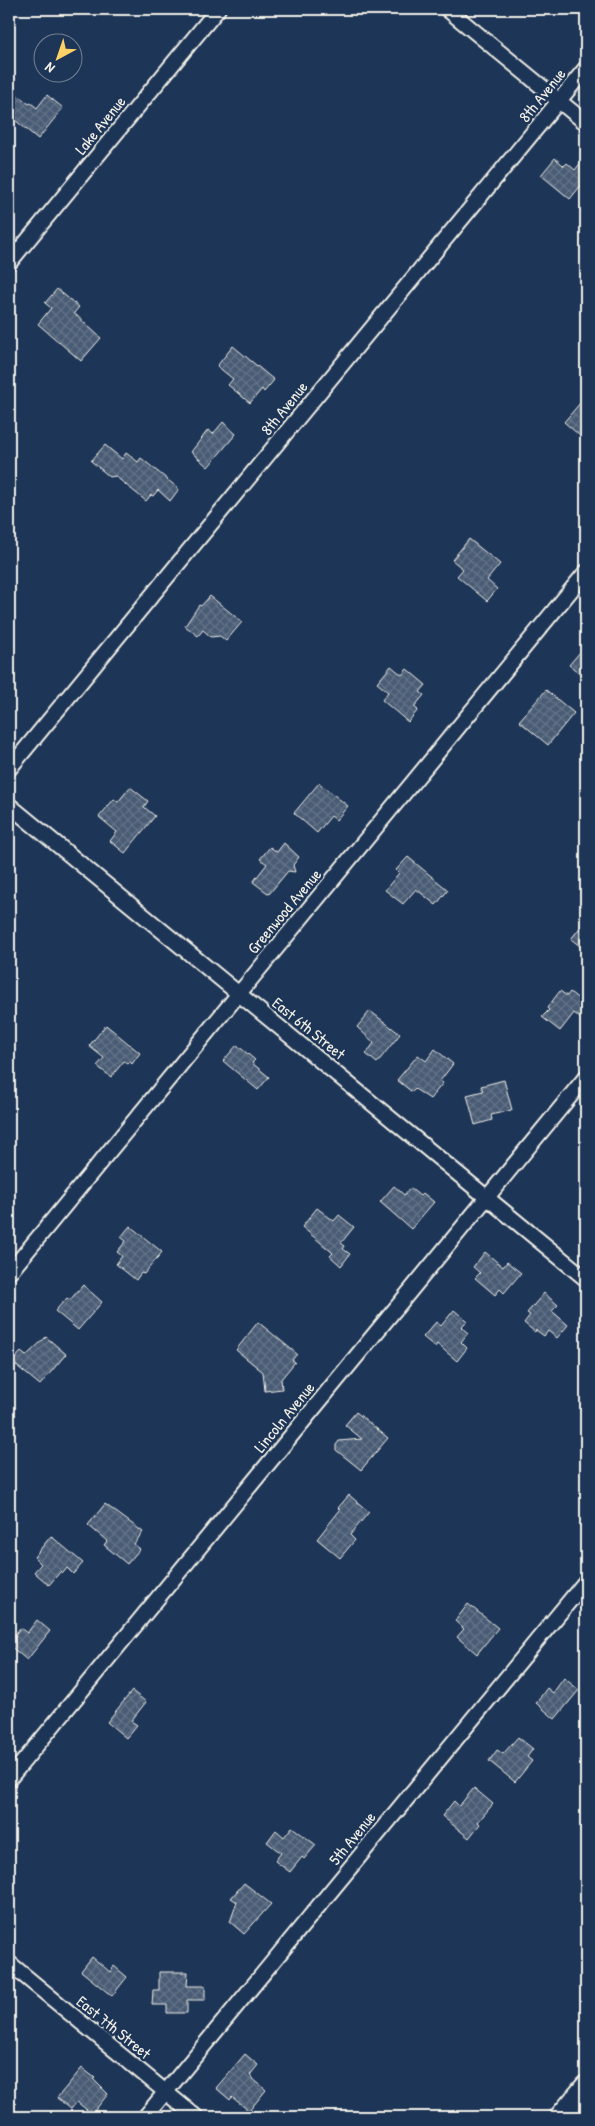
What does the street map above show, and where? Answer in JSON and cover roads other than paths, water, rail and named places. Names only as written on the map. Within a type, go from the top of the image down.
[{"type":"street","name":"Lake Avenue","points":[[9,263],[218,9]]},
{"type":"street","points":[[447,9],[586,123]]},
{"type":"street","name":"8th Avenue","points":[[9,769],[586,68]]},
{"type":"street","name":"Greenwood Avenue","points":[[9,1273],[586,572]]},
{"type":"street","name":"East 6th Street","points":[[9,806],[586,1279]]},
{"type":"street","name":"Lincoln Avenue","points":[[9,1779],[586,1077]]},
{"type":"street","name":"5th Avenue","points":[[145,2117],[586,1581]]},
{"type":"street","name":"East 7th Street","points":[[9,1963],[196,2117]]},
{"type":"street","points":[[560,2117],[586,2086]]}]
